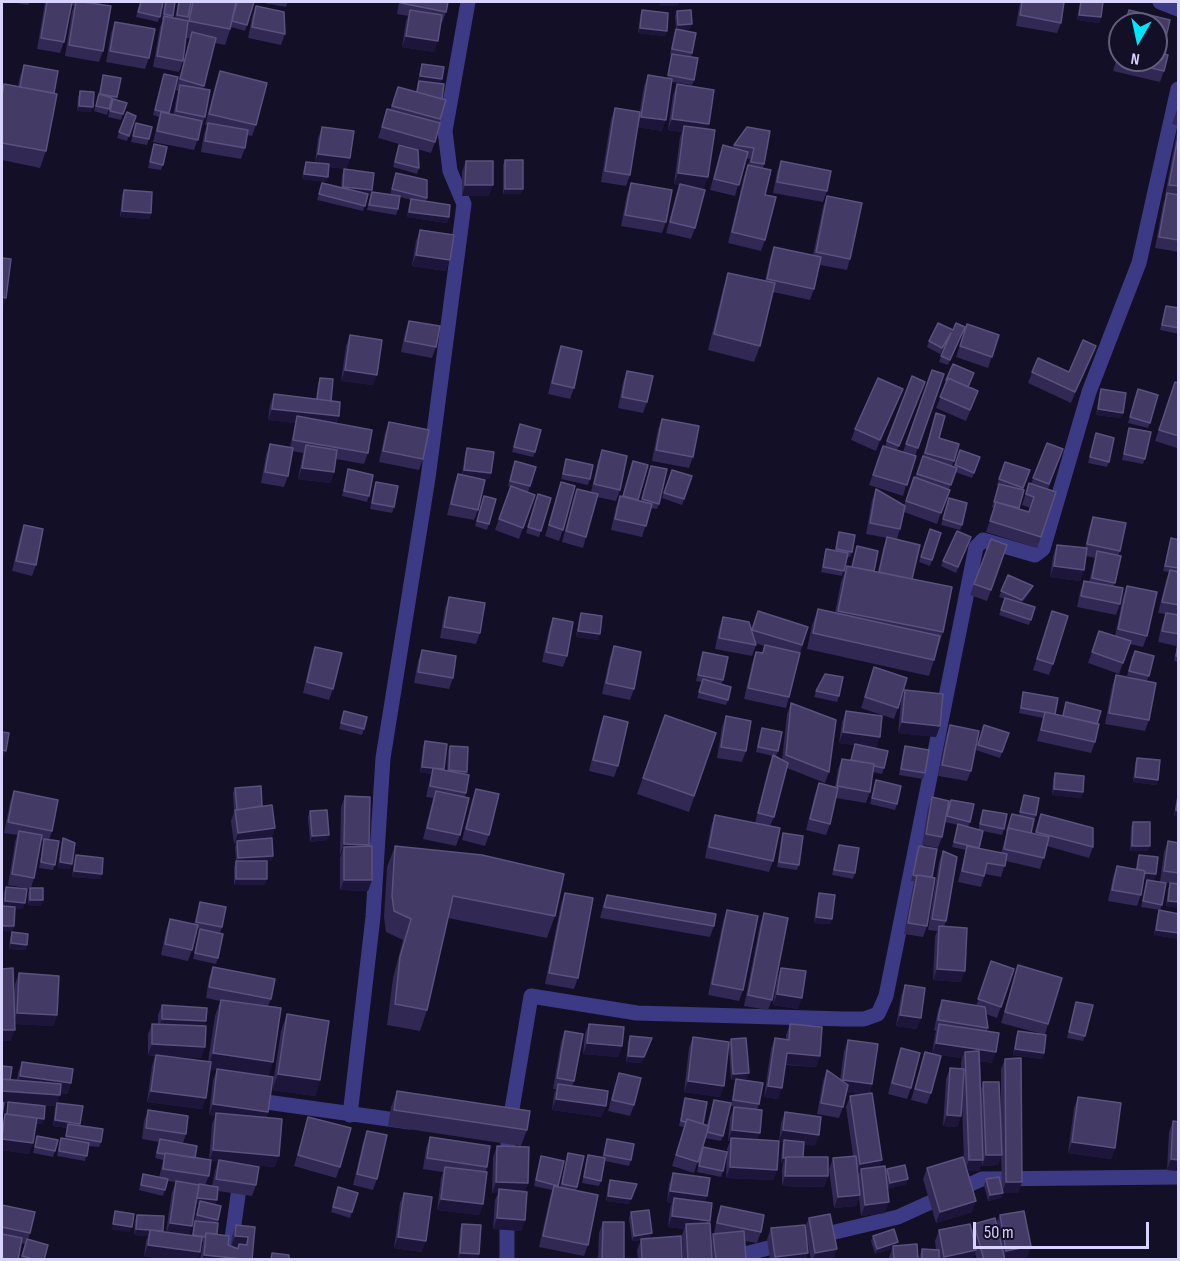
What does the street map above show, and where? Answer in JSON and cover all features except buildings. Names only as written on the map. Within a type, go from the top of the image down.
[{"type":"street","points":[[350,1115],[373,918],[383,758],[428,478],[464,204],[450,171],[445,130],[468,2]]},
{"type":"street","points":[[1160,2],[1179,9]]},
{"type":"street","points":[[508,1179],[502,1133],[531,996],[637,1013],[844,1019],[864,1019],[878,1014],[886,996],[976,547],[983,540],[1025,554],[1035,555],[1044,549],[1089,392],[1139,263],[1179,89]]},
{"type":"street","points":[[248,1123],[252,1100],[429,1124]]},
{"type":"street","points":[[229,1260],[244,1157]]},
{"type":"street","points":[[721,1260],[898,1217],[982,1179],[1179,1177]]},
{"type":"street","points":[[507,1202],[507,1260]]}]
